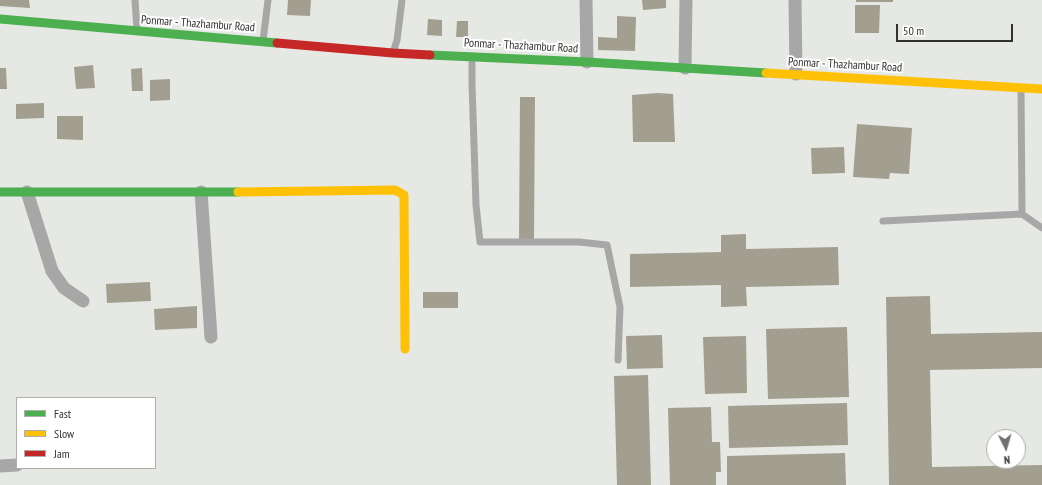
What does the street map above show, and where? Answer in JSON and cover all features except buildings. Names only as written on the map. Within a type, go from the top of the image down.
[{"type":"street","points":[[586,0],[587,62]]},
{"type":"street","points":[[685,68],[686,0]]},
{"type":"street","points":[[795,0],[796,74]]},
{"type":"street","name":"Ponmar - Thazhambur Road","points":[[0,19],[393,53],[587,62],[1042,89]]},
{"type":"street","points":[[0,192],[395,190],[404,195],[405,206],[405,349]]},
{"type":"street","points":[[27,192],[52,271],[64,288],[83,301]]},
{"type":"street","points":[[202,192],[211,337]]},
{"type":"street","points":[[0,466],[16,465]]},
{"type":"lane","points":[[135,0],[137,31]]},
{"type":"lane","points":[[263,41],[268,0]]},
{"type":"lane","points":[[393,53],[397,40],[402,0]]},
{"type":"lane","points":[[472,56],[476,205],[480,242],[580,242],[607,245],[620,307],[618,360]]},
{"type":"lane","points":[[1021,88],[1022,214]]},
{"type":"lane","points":[[883,221],[1022,214],[1042,228]]},
{"type":"traffic: fast","points":[[0,19],[277,43]]},
{"type":"traffic: fast","points":[[430,55],[587,62],[766,73]]},
{"type":"traffic: fast","points":[[0,192],[238,192]]},
{"type":"traffic: slow","points":[[766,73],[1042,89]]},
{"type":"traffic: slow","points":[[238,192],[395,190],[404,195],[405,349]]},
{"type":"traffic: jam","points":[[277,43],[430,55]]}]
